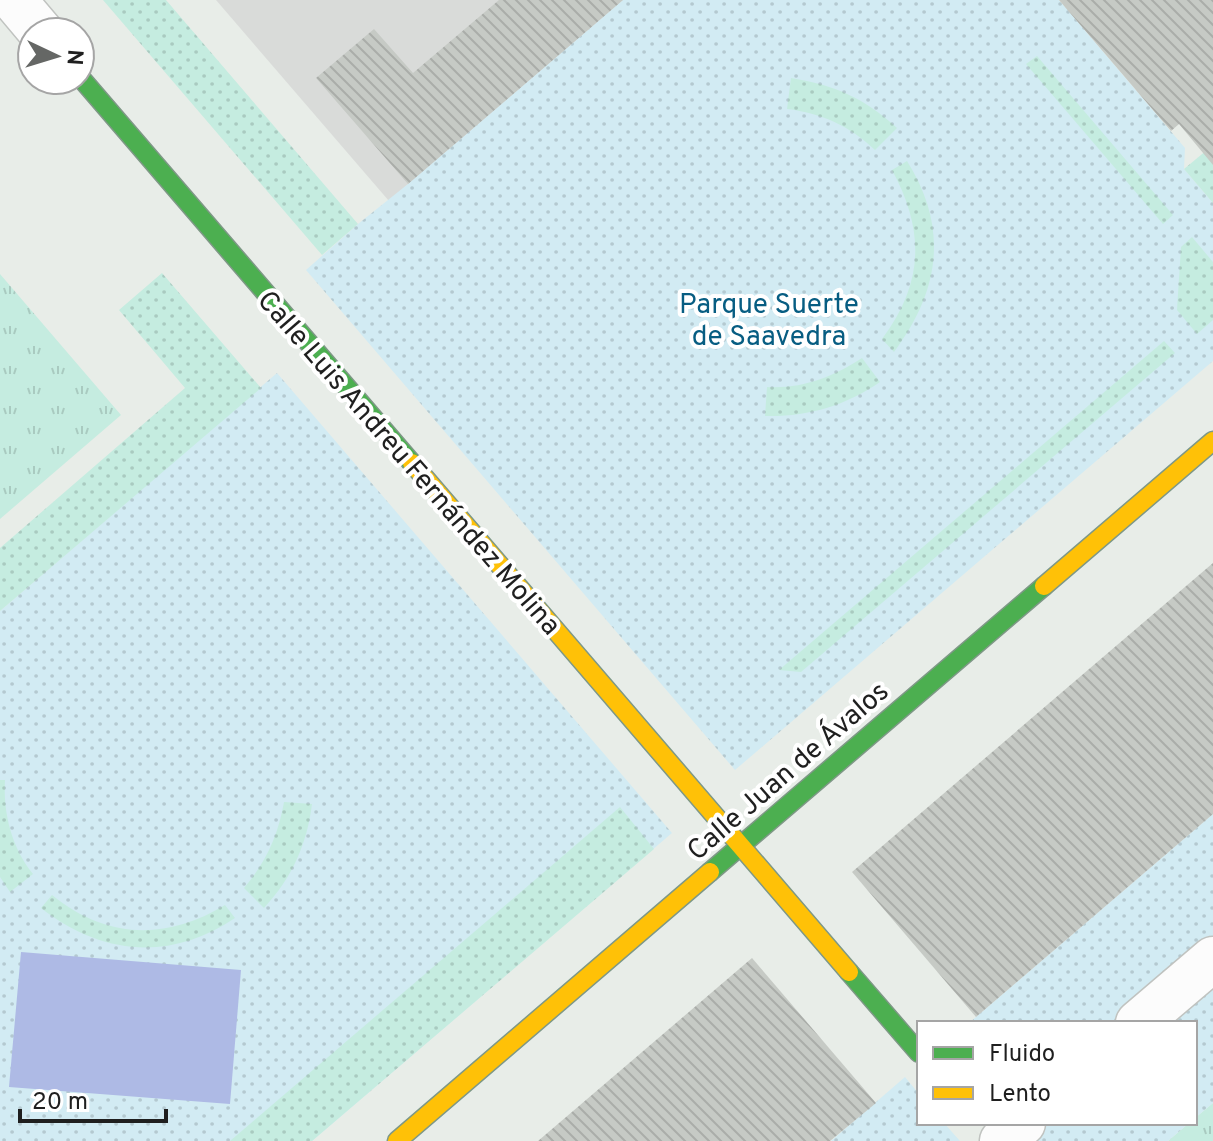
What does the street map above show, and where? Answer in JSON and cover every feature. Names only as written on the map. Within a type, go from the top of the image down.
[{"type":"street","points":[[14,0],[28,16]]},
{"type":"street","name":"Calle Luis Andreu Fernández Molina","points":[[96,96],[917,1051]]},
{"type":"street","name":"Calle Juan de Ávalos","points":[[397,1141],[1213,441]]},
{"type":"street","points":[[1140,1021],[1213,959]]},
{"type":"street","points":[[982,1125],[995,1141]]},
{"type":"street","points":[[1002,1141],[1021,1125]]},
{"type":"shaded area","points":[[216,0],[623,0],[389,201]]},
{"type":"shaded area","points":[[21,952],[241,970],[230,1104],[9,1087]]},
{"type":"green space","points":[[103,0],[166,0],[358,224],[322,255]]},
{"type":"green space","name":"Parque Suerte de Saavedra","points":[[623,0],[1059,0],[1185,148],[1184,169],[1213,203],[1213,361],[735,770],[306,270]]},
{"type":"green space","points":[[1037,56],[1173,215],[1163,224],[1026,64]]},
{"type":"green space","points":[[791,78],[848,94],[897,128],[875,150],[834,122],[787,109]]},
{"type":"green space","points":[[1213,145],[1213,203],[1184,169]]},
{"type":"green space","points":[[907,161],[929,210],[934,258],[921,305],[894,352],[882,339],[906,298],[915,256],[910,214],[892,170]]},
{"type":"green space","points":[[1192,237],[1213,262],[1213,320],[1197,334],[1177,310],[1181,247]]},
{"type":"green space","points":[[162,273],[261,388],[0,611],[0,548],[185,388],[119,310]]},
{"type":"green space","points":[[0,274],[121,415],[0,519]]},
{"type":"green space","points":[[1164,341],[1175,353],[801,672],[779,670]]},
{"type":"green space","points":[[862,358],[880,382],[867,390],[839,404],[811,412],[765,416],[767,387],[793,386],[817,380]]},
{"type":"green space","points":[[277,373],[672,833],[312,1141],[0,1141],[0,611]]},
{"type":"green space","points":[[0,780],[5,780],[7,818],[14,842],[33,874],[10,892],[0,877]]},
{"type":"green space","points":[[284,802],[312,804],[310,819],[302,847],[290,872],[264,908],[244,888],[270,848]]},
{"type":"green space","points":[[620,807],[654,849],[312,1141],[230,1141]]},
{"type":"green space","points":[[1213,814],[1213,1103],[1197,1116],[1197,1021],[971,1021]]},
{"type":"green space","points":[[52,895],[94,920],[137,930],[181,925],[225,905],[235,918],[186,942],[161,947],[136,947],[87,936],[64,924],[41,908]]},
{"type":"green space","points":[[905,1077],[917,1092],[917,1125],[946,1125],[960,1141],[831,1141]]},
{"type":"green space","points":[[1213,1103],[1213,1141],[1168,1141],[1187,1125],[1197,1125],[1197,1116]]},
{"type":"green space","points":[[1015,1125],[1187,1125],[1168,1141],[1028,1141]]},
{"type":"building","points":[[499,0],[623,0],[408,184],[316,78],[374,29],[413,73]]},
{"type":"building","points":[[1059,0],[1213,0],[1213,165],[1179,124],[1171,131]]},
{"type":"building","points":[[1213,563],[1213,814],[976,1017],[852,872]]},
{"type":"building","points":[[752,958],[876,1103],[830,1141],[538,1141]]},
{"type":"traffic: fast","points":[[96,96],[412,463]]},
{"type":"traffic: fast","points":[[710,872],[1044,586]]},
{"type":"traffic: fast","points":[[849,972],[917,1051]]},
{"type":"traffic: slow","points":[[1044,586],[1213,441]]},
{"type":"traffic: slow","points":[[412,463],[849,972]]},
{"type":"traffic: slow","points":[[397,1141],[710,872]]}]
